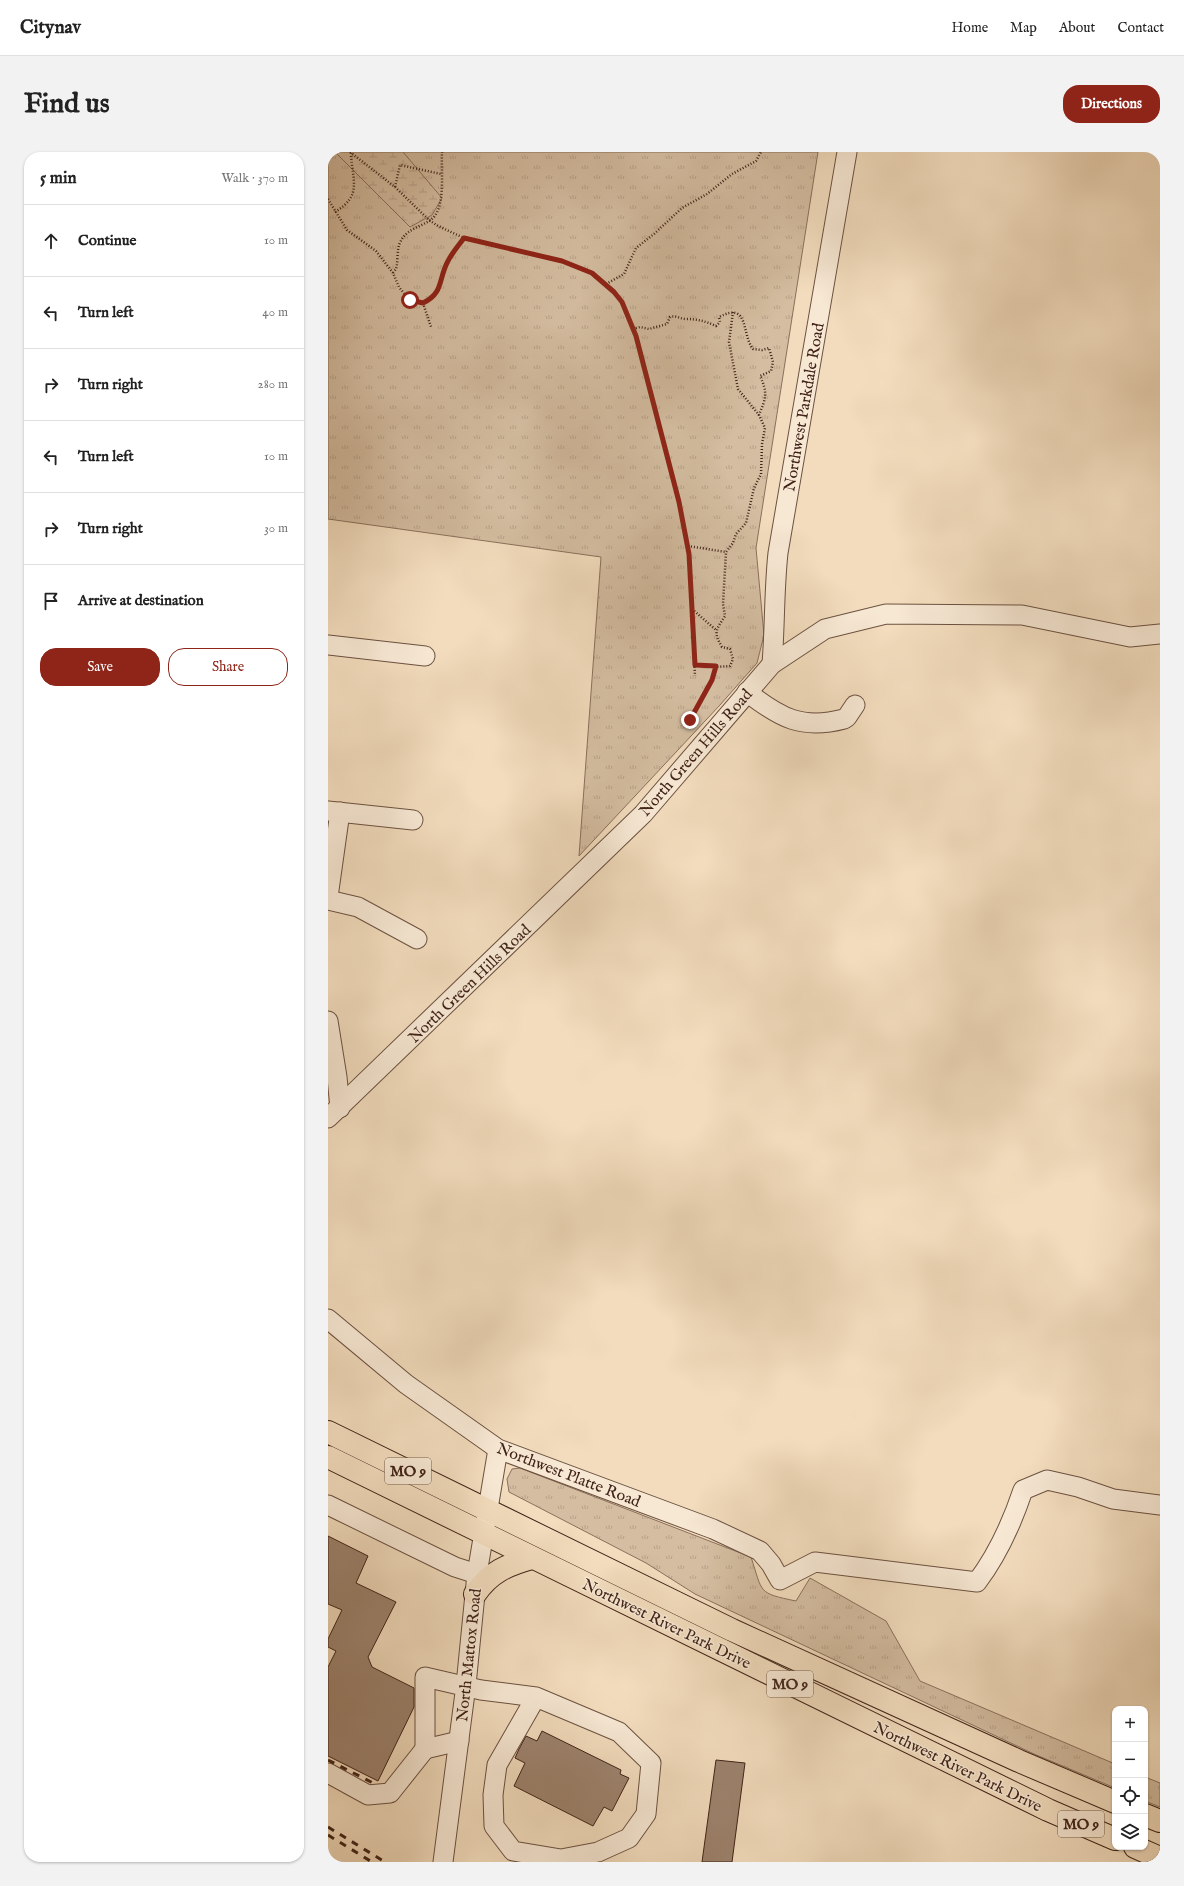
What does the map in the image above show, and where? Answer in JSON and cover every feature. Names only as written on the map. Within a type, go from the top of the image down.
[{"type":"main road","name":"Northwest River Park Drive","points":[[328,1432],[732,1630],[1019,1761],[1112,1801]]},
{"type":"main road","name":"Northwest River Park Drive","points":[[328,1457],[1048,1810],[1112,1837]]},
{"type":"main road","points":[[476,1584],[512,1563],[532,1558]]},
{"type":"main road","points":[[1148,1816],[1160,1821]]},
{"type":"main road","points":[[1142,1850],[1160,1858]]},
{"type":"street","name":"Northwest Parkdale Road","points":[[772,664],[778,553],[846,152]]},
{"type":"street","name":"North Green Hills Road","points":[[334,1113],[642,814],[772,664],[825,630],[886,614],[1022,615],[1130,637],[1160,634]]},
{"type":"street","points":[[328,645],[425,656]]},
{"type":"street","points":[[747,692],[784,718],[813,724],[844,719],[855,705]]},
{"type":"street","points":[[328,896],[334,812],[413,820]]},
{"type":"street","points":[[328,900],[358,907],[417,939]]},
{"type":"street","points":[[328,1021],[334,1113]]},
{"type":"street","name":"Northwest Platte Road","points":[[328,1319],[406,1384],[498,1449],[713,1529],[760,1551],[771,1564],[780,1580],[815,1562],[977,1582],[990,1565],[1014,1517],[1023,1490],[1047,1480],[1078,1487],[1113,1499],[1160,1505]]},
{"type":"street","name":"North Mattox Road","points":[[443,1862],[466,1685],[476,1584],[498,1449]]},
{"type":"street","points":[[328,1505],[455,1567],[476,1584]]},
{"type":"street","points":[[425,1749],[425,1677],[466,1685],[481,1690],[536,1697],[619,1732],[651,1763],[646,1814],[629,1838],[598,1852],[561,1859],[513,1851],[494,1826],[494,1795],[497,1765],[536,1697]]},
{"type":"street","points":[[328,1773],[368,1795],[390,1793],[425,1749],[458,1741]]},
{"type":"path","points":[[351,152],[395,187],[429,220],[452,233],[464,238],[562,261],[592,273],[606,284],[622,302],[633,328],[666,448],[688,546],[695,676]]},
{"type":"path","points":[[335,212],[347,204],[353,194],[354,184],[351,152]]},
{"type":"path","points":[[393,273],[396,270],[398,246],[403,236],[413,228],[435,216],[440,203],[442,152]]},
{"type":"path","points":[[606,284],[624,274],[636,248],[654,234],[682,208],[707,194],[732,174],[756,161],[761,152]]},
{"type":"path","points":[[395,187],[400,165],[441,174]]},
{"type":"path","points":[[328,199],[347,230],[376,251],[393,273],[399,287],[410,300],[423,303],[433,299],[439,290],[448,261],[464,238]]},
{"type":"path","points":[[423,303],[431,327]]},
{"type":"path","points":[[633,328],[654,328],[667,324],[670,317],[676,315],[684,319],[696,318],[716,326],[720,322],[719,317],[727,312],[738,313],[746,327],[746,338],[753,349],[762,350],[769,348],[772,362],[771,371],[760,376],[766,388],[766,399],[759,415]]},
{"type":"path","points":[[695,665],[716,667],[730,666],[733,659],[730,649],[722,647],[716,638],[716,630],[725,616],[723,604],[726,552],[733,543],[736,534],[746,523],[754,488],[761,474],[762,444],[765,428],[759,415],[738,389],[729,342],[734,312]]},
{"type":"path","points":[[688,546],[726,552]]},
{"type":"path","points":[[691,608],[716,630]]},
{"type":"path","points":[[690,720],[712,680],[716,667]]},
{"type":"green space","points":[[328,152],[818,152],[756,548],[764,635],[757,663],[720,705],[579,856],[601,557],[328,519]]},
{"type":"green space","points":[[335,152],[403,152],[442,198],[432,215],[410,227]]},
{"type":"green space","points":[[520,1468],[751,1557],[760,1585],[763,1590],[774,1596],[796,1601],[810,1578],[886,1621],[920,1681],[1112,1763],[1112,1787],[1034,1754],[695,1594],[646,1563],[509,1492],[507,1479],[512,1469]]},
{"type":"green space","points":[[1148,1778],[1160,1783],[1160,1807],[1148,1802]]},
{"type":"building","points":[[328,1536],[368,1556],[356,1583],[396,1602],[368,1657],[372,1667],[414,1688],[414,1707],[378,1781],[328,1756],[328,1667],[336,1651],[328,1647],[328,1639],[342,1610],[328,1604]]},
{"type":"building","points":[[542,1731],[621,1770],[620,1774],[629,1778],[612,1811],[604,1807],[593,1826],[514,1786],[525,1763],[515,1758],[519,1749],[526,1736],[537,1741]]},
{"type":"building","points":[[716,1760],[745,1763],[732,1862],[702,1862]]},
{"type":"railway","points":[[328,1760],[377,1785]]},
{"type":"railway","points":[[328,1827],[385,1862]]},
{"type":"railway","points":[[328,1835],[372,1862]]},
{"type":"route","points":[[410,300],[423,303],[433,299],[439,290],[448,261],[464,238],[562,261],[592,273],[606,284],[622,302],[636,336],[679,502],[689,554],[695,665],[716,666],[712,680],[690,720]]}]
